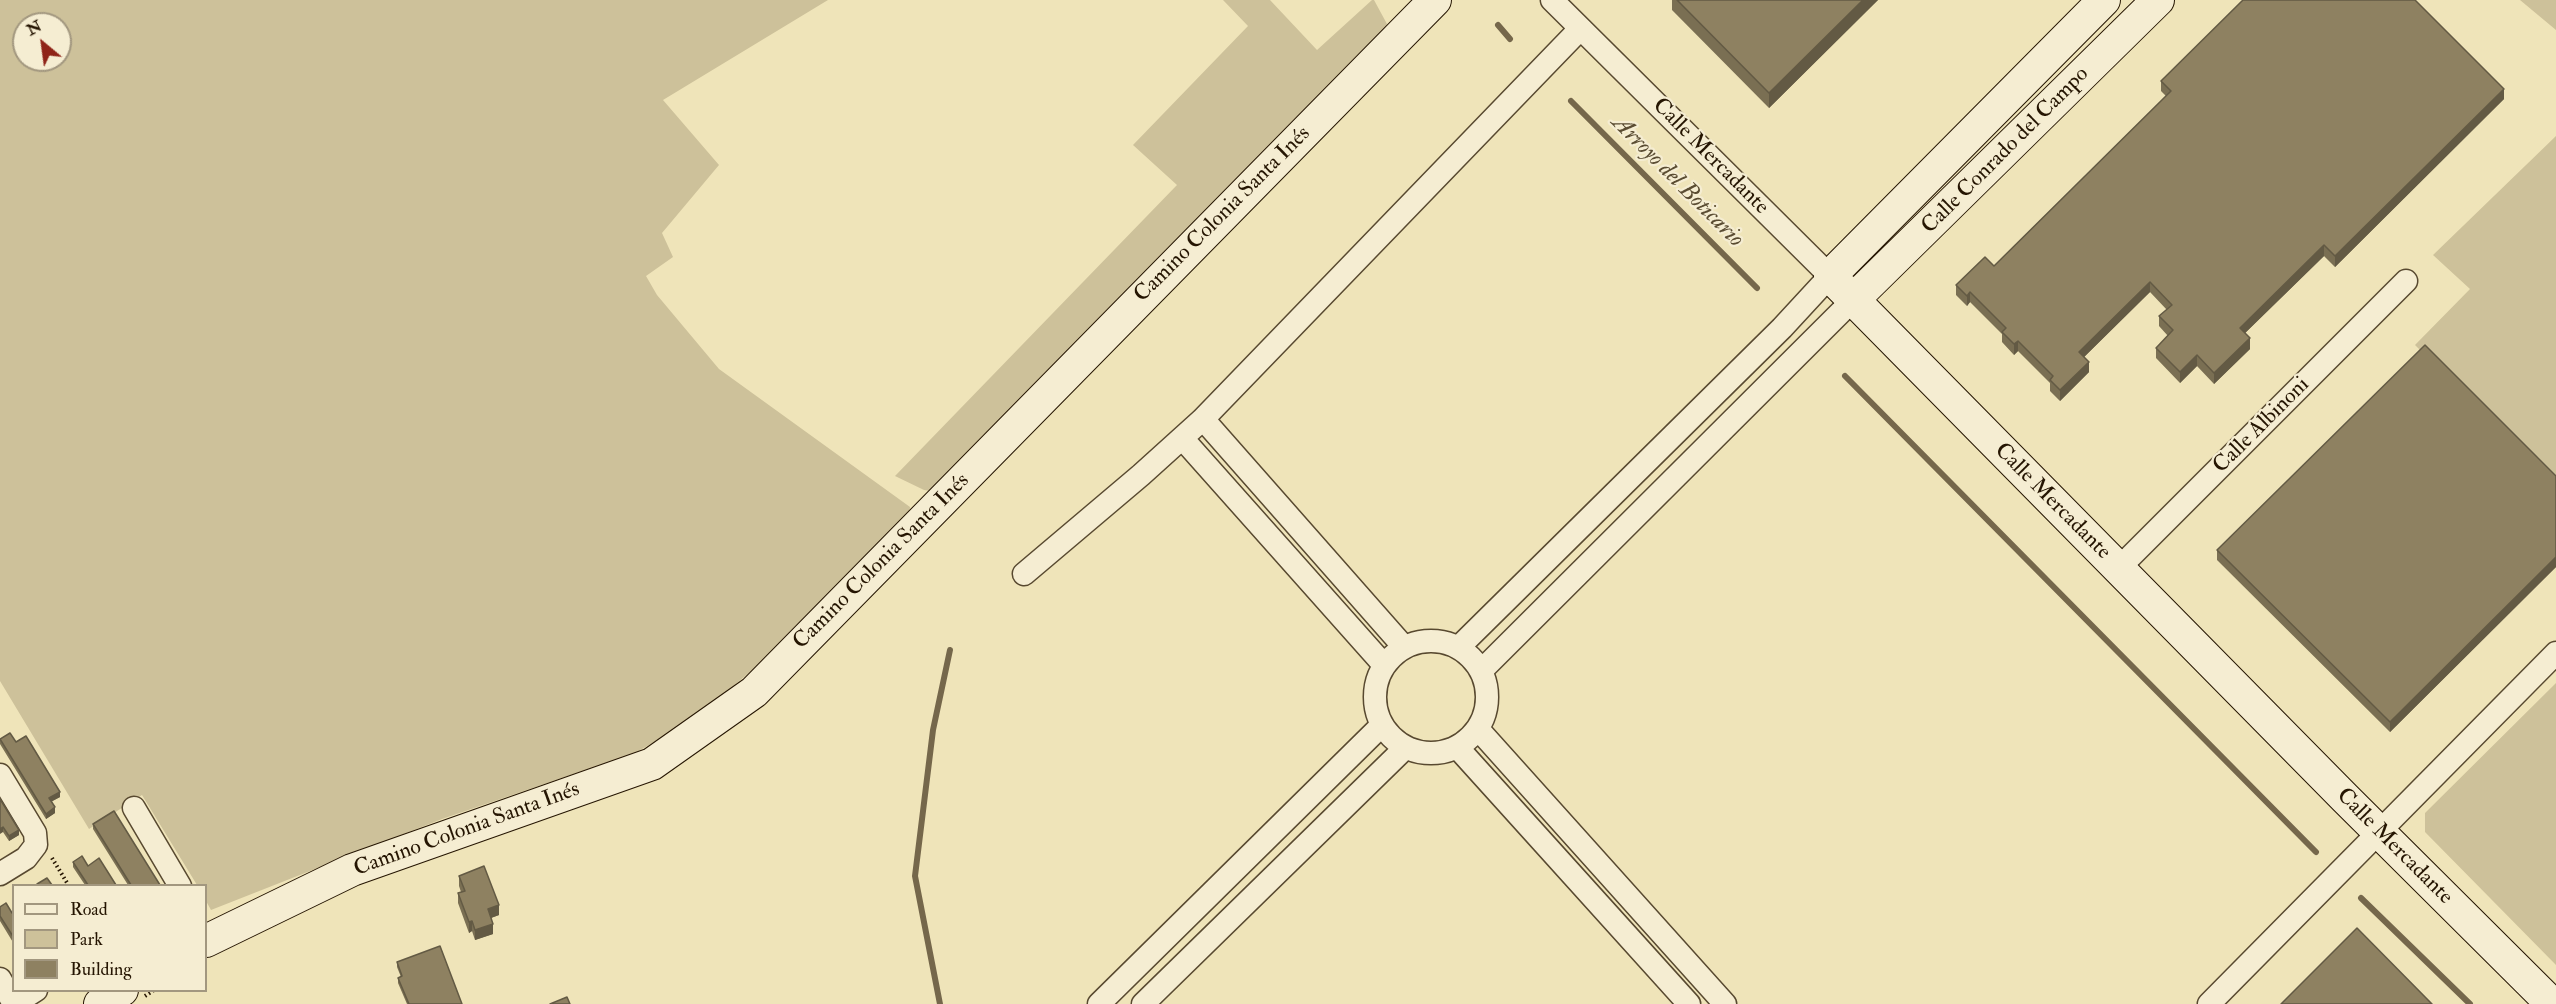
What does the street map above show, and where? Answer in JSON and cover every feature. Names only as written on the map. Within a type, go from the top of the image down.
[{"type":"street","name":"Camino Colonia Santa Inés","points":[[207,941],[352,870],[652,764],[754,692],[1435,0]]},
{"type":"street","name":"Calle Mercadante","points":[[1552,0],[1830,276],[2380,833],[2553,1004]]},
{"type":"street","name":"Calle Conrado del Campo","points":[[1830,276],[2104,0]]},
{"type":"street","name":"Calle Conrado del Campo","points":[[1853,300],[2158,0]]},
{"type":"street","points":[[1024,574],[1203,419],[1580,29]]},
{"type":"street","points":[[1458,647],[1782,328],[1830,276]]},
{"type":"street","name":"Calle Albinoni","points":[[2118,569],[2406,281]]},
{"type":"street","points":[[1482,670],[1853,300]]},
{"type":"street","points":[[1203,419],[1404,647]]},
{"type":"street","points":[[1182,438],[1384,665]]},
{"type":"street","points":[[1431,640],[1446,642],[1458,647],[1472,657],[1482,670],[1487,685],[1488,700],[1485,715],[1478,729],[1457,747],[1431,754],[1405,748],[1392,738],[1382,725],[1376,710],[1374,695],[1384,665],[1404,647],[1431,640]]},
{"type":"street","points":[[2209,1004],[2556,653]]},
{"type":"street","points":[[1099,1004],[1382,725]]},
{"type":"street","points":[[1478,729],[1725,1004]]},
{"type":"street","points":[[1457,747],[1689,1004]]},
{"type":"street","points":[[1143,1004],[1405,748]]},
{"type":"street","points":[[0,774],[35,833],[36,845],[26,858],[0,874]]},
{"type":"street","points":[[134,808],[179,884]]},
{"type":"street","points":[[0,980],[14,1004],[33,992]]},
{"type":"street","points":[[100,1004],[119,992]]},
{"type":"path","points":[[36,845],[49,852],[68,884]]},
{"type":"green space","points":[[0,0],[828,0],[663,100],[719,165],[662,233],[673,257],[646,276],[657,295],[719,369],[910,507],[909,515],[750,672],[694,719],[635,753],[442,819],[211,910],[207,903],[207,884],[196,884],[142,795],[89,829],[0,681]]},
{"type":"green space","points":[[1223,0],[1270,0],[1317,50],[1372,0],[1387,24],[1384,37],[937,492],[924,490],[895,476],[1177,185],[1133,145],[1248,26]]},
{"type":"green space","points":[[2520,0],[2556,0],[2556,30]]},
{"type":"green space","points":[[2556,136],[2556,486],[2415,345],[2470,289],[2433,255]]},
{"type":"green space","points":[[2556,683],[2556,965],[2425,832],[2425,813]]},
{"type":"building","points":[[1677,0],[1863,0],[1769,93]]},
{"type":"building","points":[[2243,0],[2415,0],[2504,89],[2335,256],[2324,245],[2240,328],[2250,338],[2214,373],[2197,355],[2180,372],[2156,348],[2173,330],[2159,316],[2172,305],[2150,282],[2079,352],[2089,362],[2060,390],[2050,380],[2053,376],[2018,341],[2014,344],[2002,332],[2006,328],[1970,292],[1967,296],[1956,285],[1985,257],[1994,266],[2171,91],[2161,81]]},
{"type":"building","points":[[2425,345],[2556,476],[2556,557],[2390,722],[2217,550]]},
{"type":"building","points":[[10,733],[16,742],[26,736],[60,792],[49,798],[55,807],[46,814],[0,739]]},
{"type":"building","points":[[0,799],[19,830],[9,836],[3,827],[0,829]]},
{"type":"building","points":[[114,811],[159,884],[130,884],[93,824]]},
{"type":"building","points":[[82,856],[88,866],[99,858],[115,884],[87,884],[73,862]]},
{"type":"building","points":[[484,866],[499,905],[488,909],[493,924],[475,930],[472,921],[469,922],[458,893],[465,891],[459,876]]},
{"type":"building","points":[[47,878],[51,884],[37,884]]},
{"type":"building","points":[[6,903],[12,913],[12,935],[0,916],[0,907]]},
{"type":"building","points":[[2357,928],[2432,1004],[2281,1004]]},
{"type":"building","points":[[440,946],[462,1004],[409,1004],[398,978],[402,976],[397,962]]},
{"type":"building","points":[[567,997],[570,1004],[550,1004]]},
{"type":"waterway","points":[[1498,25],[1510,39]]},
{"type":"waterway","name":"Arroyo del Boticario","points":[[1571,101],[1757,288]]},
{"type":"waterway","points":[[1845,376],[2316,852]]},
{"type":"waterway","points":[[940,1004],[915,876],[933,730],[950,650]]},
{"type":"waterway","points":[[2361,898],[2470,1004]]}]
